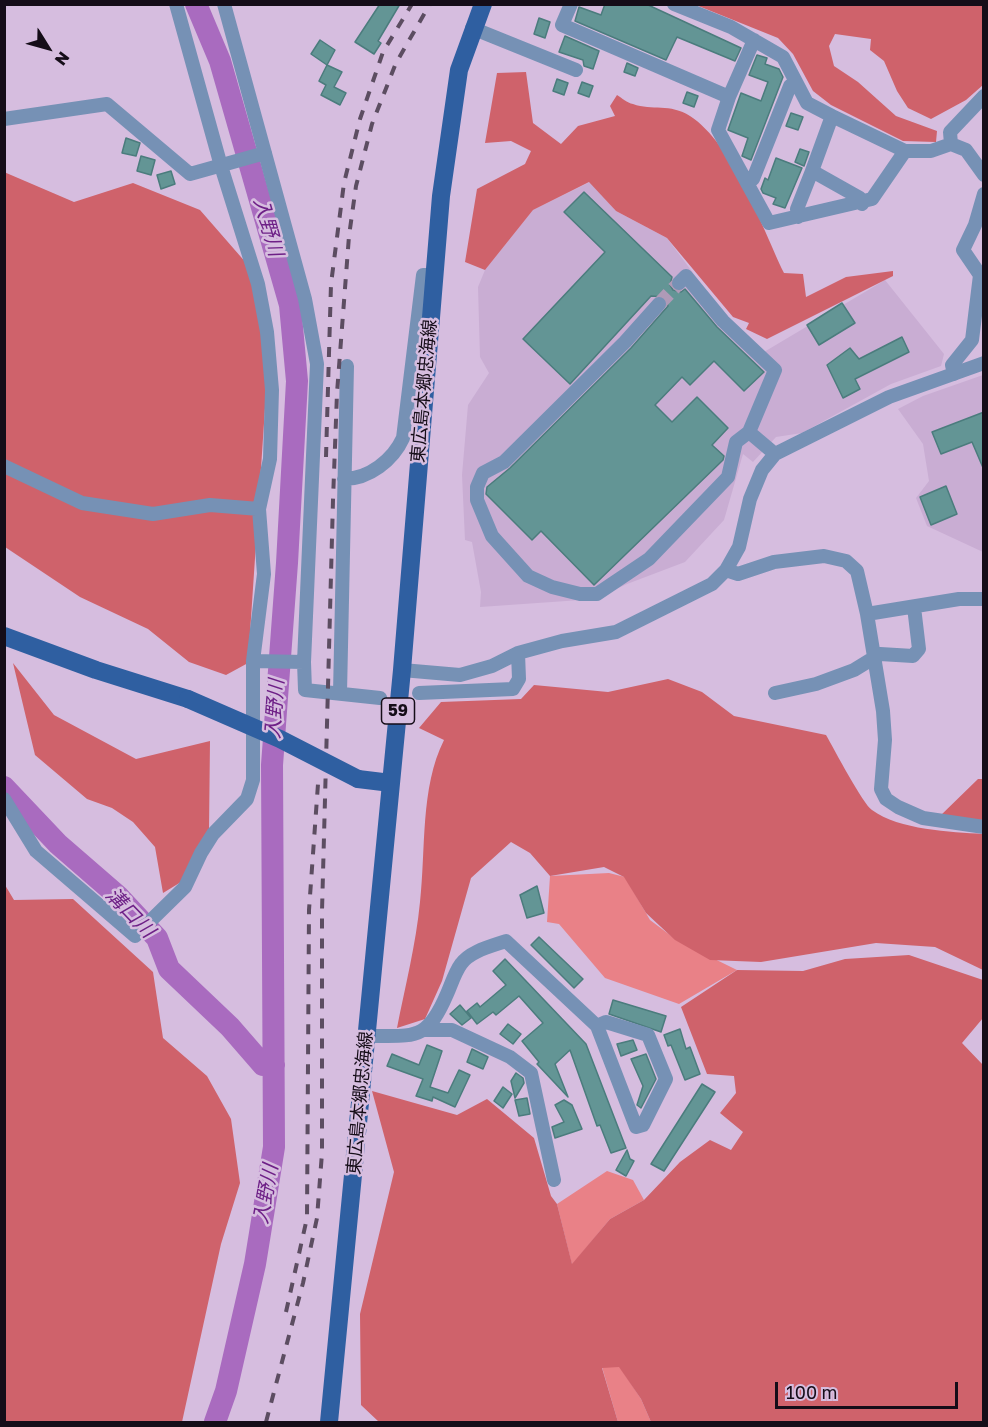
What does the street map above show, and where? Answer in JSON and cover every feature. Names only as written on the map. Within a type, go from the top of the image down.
[{"type":"main road","name":"東広島本郷忠海線","points":[[329,1422],[402,670],[441,196],[459,70],[472,28],[483,4]]},
{"type":"main road","points":[[4,636],[96,670],[188,699],[280,739],[358,779],[391,783]]},
{"type":"street","points":[[4,799],[36,851],[135,936],[185,887],[213,834],[248,799],[253,780],[257,661],[264,574],[259,509],[270,459],[272,390],[267,332],[258,284],[176,4]]},
{"type":"street","points":[[224,4],[305,299],[317,364],[299,662],[305,690],[340,693],[352,697],[380,698]]},
{"type":"street","points":[[571,4],[562,25],[729,97]]},
{"type":"street","points":[[674,4],[731,27],[783,57],[807,103],[905,151],[931,151],[951,144],[966,150],[984,175]]},
{"type":"street","points":[[472,28],[576,70]]},
{"type":"street","points":[[754,40],[729,97],[718,130],[769,223],[862,204],[872,199],[905,151]]},
{"type":"street","points":[[747,183],[753,179],[790,86],[795,82]]},
{"type":"street","points":[[951,144],[950,132],[984,96]]},
{"type":"street","points":[[4,118],[108,104],[190,174],[266,153]]},
{"type":"street","points":[[798,217],[797,209],[832,116]]},
{"type":"street","points":[[812,171],[860,198],[862,204]]},
{"type":"street","points":[[954,374],[952,365],[972,340],[980,275],[963,250],[975,225],[984,194]]},
{"type":"street","points":[[344,479],[354,479],[376,469],[399,447],[403,438],[423,276],[435,274]]},
{"type":"street","points":[[659,304],[625,342],[504,462],[483,473],[477,487],[477,500],[492,536],[528,576],[571,592],[597,594],[649,559],[728,477],[736,442],[749,432],[775,370],[723,321],[686,276],[679,284]]},
{"type":"street","points":[[402,670],[460,675],[492,666],[518,653],[562,641],[616,632],[712,585],[726,570],[739,547],[750,499],[762,470],[775,454],[889,397],[984,363]]},
{"type":"street","points":[[340,693],[347,366]]},
{"type":"street","points":[[749,432],[775,454]]},
{"type":"street","points":[[4,466],[82,503],[153,514],[210,505],[259,509]]},
{"type":"street","points":[[726,570],[738,574],[774,562],[824,556],[846,561],[857,571],[867,614],[885,740],[881,789],[886,799],[923,818],[984,827]]},
{"type":"street","points":[[867,614],[959,599],[984,599]]},
{"type":"street","points":[[775,693],[816,684],[854,670],[880,654],[913,656],[919,649],[914,607]]},
{"type":"street","points":[[419,693],[513,689],[519,679],[518,653]]},
{"type":"street","points":[[257,661],[299,662]]},
{"type":"street","points":[[426,1030],[438,1015],[461,963],[474,954],[506,941],[597,1026],[636,1127],[643,1125],[666,1079],[648,1035],[606,1022],[597,1026]]},
{"type":"street","points":[[366,1036],[413,1035],[426,1030],[452,1030],[510,1057],[531,1073],[554,1180]]},
{"type":"shaded area","points":[[696,5],[983,5],[983,85],[966,100],[931,119],[908,108],[897,91],[884,61],[870,50],[871,39],[835,34],[829,46],[834,66],[858,82],[896,116],[937,131],[936,142],[903,141],[831,105],[813,91],[793,54],[778,38]]},
{"type":"shaded area","points":[[526,72],[533,123],[561,144],[578,126],[615,116],[610,106],[617,95],[627,102],[640,106],[668,108],[690,116],[720,146],[733,166],[756,210],[784,273],[803,274],[806,297],[846,277],[893,271],[893,276],[767,339],[746,329],[749,323],[733,317],[667,238],[616,211],[589,182],[533,210],[485,270],[465,262],[477,189],[525,164],[531,151],[511,141],[485,143],[497,73]]},
{"type":"shaded area","points":[[4,172],[74,202],[133,183],[200,210],[261,280],[266,393],[248,663],[226,675],[189,662],[148,629],[80,597],[5,547]]},
{"type":"shaded area","points":[[590,182],[616,211],[667,238],[720,309],[764,352],[885,280],[944,354],[941,366],[891,384],[802,433],[776,437],[753,462],[743,454],[724,520],[685,562],[595,599],[480,607],[481,592],[472,542],[465,540],[462,475],[468,405],[489,373],[480,357],[478,287],[485,270],[533,210]]},
{"type":"shaded area","points":[[983,375],[983,552],[927,526],[916,498],[929,481],[923,444],[898,409],[923,396]]},
{"type":"shaded area","points":[[13,663],[54,715],[136,759],[210,741],[209,831],[181,882],[163,893],[155,847],[133,822],[112,808],[87,799],[35,755]]},
{"type":"shaded area","points":[[668,679],[702,692],[734,716],[826,735],[862,798],[872,810],[883,817],[926,829],[983,834],[983,970],[935,947],[876,943],[761,962],[710,960],[675,940],[646,913],[624,877],[604,867],[550,876],[530,853],[511,842],[471,878],[442,981],[425,1019],[397,1028],[418,918],[427,799],[436,759],[444,740],[419,728],[441,702],[521,699],[534,685],[608,692]]},
{"type":"shaded area","points":[[978,779],[983,779],[983,823],[939,817]]},
{"type":"shaded area","points":[[609,873],[625,877],[650,920],[678,941],[737,970],[679,1004],[605,978],[559,924],[547,922],[550,876]]},
{"type":"shaded area","points":[[5,885],[14,900],[73,899],[153,972],[163,1038],[207,1076],[231,1119],[240,1183],[221,1244],[182,1422],[5,1422]]},
{"type":"shaded area","points":[[909,955],[983,980],[983,1018],[962,1043],[983,1065],[983,1422],[651,1422],[641,1399],[619,1367],[602,1368],[618,1422],[379,1422],[361,1405],[360,1314],[394,1172],[372,1091],[457,1115],[487,1099],[534,1138],[551,1196],[557,1204],[572,1264],[610,1219],[644,1200],[680,1162],[710,1140],[731,1150],[743,1132],[720,1113],[736,1093],[734,1076],[707,1074],[681,1007],[737,970],[803,971],[845,959]]},
{"type":"shaded area","points":[[607,1171],[633,1180],[644,1200],[610,1219],[572,1265],[557,1204]]},
{"type":"shaded area","points":[[602,1367],[620,1367],[641,1399],[651,1422],[618,1422]]},
{"type":"building","points":[[380,4],[400,4],[378,41],[381,43],[374,54],[355,42]]},
{"type":"building","points":[[605,4],[646,4],[741,48],[735,61],[677,37],[666,60],[575,21],[579,7],[601,15]]},
{"type":"building","points":[[539,18],[550,22],[545,38],[534,34]]},
{"type":"building","points":[[565,36],[599,51],[593,69],[584,66],[583,60],[559,52]]},
{"type":"building","points":[[320,40],[335,50],[327,65],[311,54]]},
{"type":"building","points":[[757,55],[767,58],[765,64],[779,69],[783,77],[751,160],[742,156],[748,138],[728,130],[741,93],[761,101],[768,82],[749,75]]},
{"type":"building","points":[[627,63],[638,68],[635,76],[624,72]]},
{"type":"building","points":[[327,65],[342,72],[334,87],[346,93],[340,105],[321,95],[326,85],[319,81]]},
{"type":"building","points":[[557,79],[568,83],[564,95],[553,91]]},
{"type":"building","points":[[582,82],[593,86],[589,97],[578,93]]},
{"type":"building","points":[[687,92],[698,96],[694,107],[683,103]]},
{"type":"building","points":[[791,113],[803,117],[798,130],[786,126]]},
{"type":"building","points":[[126,138],[140,143],[136,156],[122,153]]},
{"type":"building","points":[[800,149],[809,152],[804,166],[795,162]]},
{"type":"building","points":[[141,156],[155,160],[151,175],[137,171]]},
{"type":"building","points":[[776,158],[802,168],[785,208],[773,204],[776,198],[763,193],[761,189],[765,178],[768,180]]},
{"type":"building","points":[[171,171],[175,184],[161,189],[157,175]]},
{"type":"building","points":[[584,192],[672,277],[670,285],[673,290],[681,292],[685,289],[717,327],[764,372],[744,391],[714,361],[690,385],[682,377],[655,405],[672,422],[697,397],[728,428],[712,445],[724,456],[723,460],[594,585],[541,531],[532,540],[486,494],[487,487],[510,468],[631,348],[668,306],[665,297],[651,296],[570,384],[523,339],[605,252],[564,212]]},
{"type":"building","points":[[842,303],[855,323],[819,345],[807,325]]},
{"type":"building","points":[[902,337],[909,352],[855,379],[860,389],[843,398],[827,365],[850,348],[859,359]]},
{"type":"building","points":[[984,412],[984,470],[972,442],[941,454],[932,432]]},
{"type":"building","points":[[946,486],[957,514],[931,525],[920,497]]},
{"type":"building","points":[[537,886],[544,913],[527,918],[520,895]]},
{"type":"building","points":[[539,937],[583,979],[574,988],[531,945]]},
{"type":"building","points":[[505,959],[586,1044],[626,1148],[611,1153],[600,1125],[597,1126],[570,1050],[555,1064],[568,1097],[537,1064],[539,1062],[522,1041],[543,1023],[519,996],[496,1015],[493,1012],[477,1024],[467,1011],[477,1003],[480,1007],[506,985],[493,971]]},
{"type":"building","points":[[613,1000],[666,1016],[661,1032],[609,1014]]},
{"type":"building","points":[[460,1005],[471,1018],[462,1025],[450,1014]]},
{"type":"building","points":[[508,1024],[521,1034],[513,1044],[500,1034]]},
{"type":"building","points":[[680,1029],[686,1049],[690,1047],[700,1074],[685,1080],[671,1045],[668,1046],[664,1035]]},
{"type":"building","points":[[633,1040],[637,1050],[621,1056],[617,1044]]},
{"type":"building","points":[[427,1045],[442,1051],[430,1087],[448,1093],[459,1070],[470,1075],[455,1107],[433,1097],[432,1101],[416,1096],[423,1079],[387,1066],[392,1054],[419,1065]]},
{"type":"building","points":[[472,1049],[488,1057],[483,1069],[467,1062]]},
{"type":"building","points":[[646,1054],[656,1079],[641,1108],[637,1105],[643,1086],[631,1059]]},
{"type":"building","points":[[516,1073],[523,1078],[524,1083],[515,1098],[511,1081]]},
{"type":"building","points":[[702,1084],[715,1092],[664,1171],[651,1164]]},
{"type":"building","points":[[503,1087],[512,1094],[503,1108],[494,1101]]},
{"type":"building","points":[[527,1098],[530,1114],[519,1116],[515,1100]]},
{"type":"building","points":[[564,1100],[572,1105],[582,1129],[555,1138],[552,1127],[564,1122],[555,1105]]},
{"type":"building","points":[[627,1150],[630,1159],[634,1161],[626,1176],[616,1170]]},
{"type":"waterway","name":"入野川","points":[[196,4],[220,61],[290,305],[297,381],[287,563],[272,765],[274,1147],[255,1264],[226,1391],[215,1422]]},
{"type":"waterway","name":"溝口川","points":[[4,787],[58,844],[118,896],[157,938],[169,969],[230,1027],[263,1065],[274,1065]]},
{"type":"tunnel","points":[[659,304],[679,283]]},
{"type":"railway","points":[[326,457],[331,284],[344,183],[360,119],[383,52],[412,4]]},
{"type":"railway","points":[[266,1422],[303,1283],[317,1218],[322,1153],[322,911],[333,500],[337,393],[349,236],[356,186],[372,124],[396,63],[430,4]]},
{"type":"railway","points":[[286,1312],[307,1218],[309,910],[318,784]]}]
